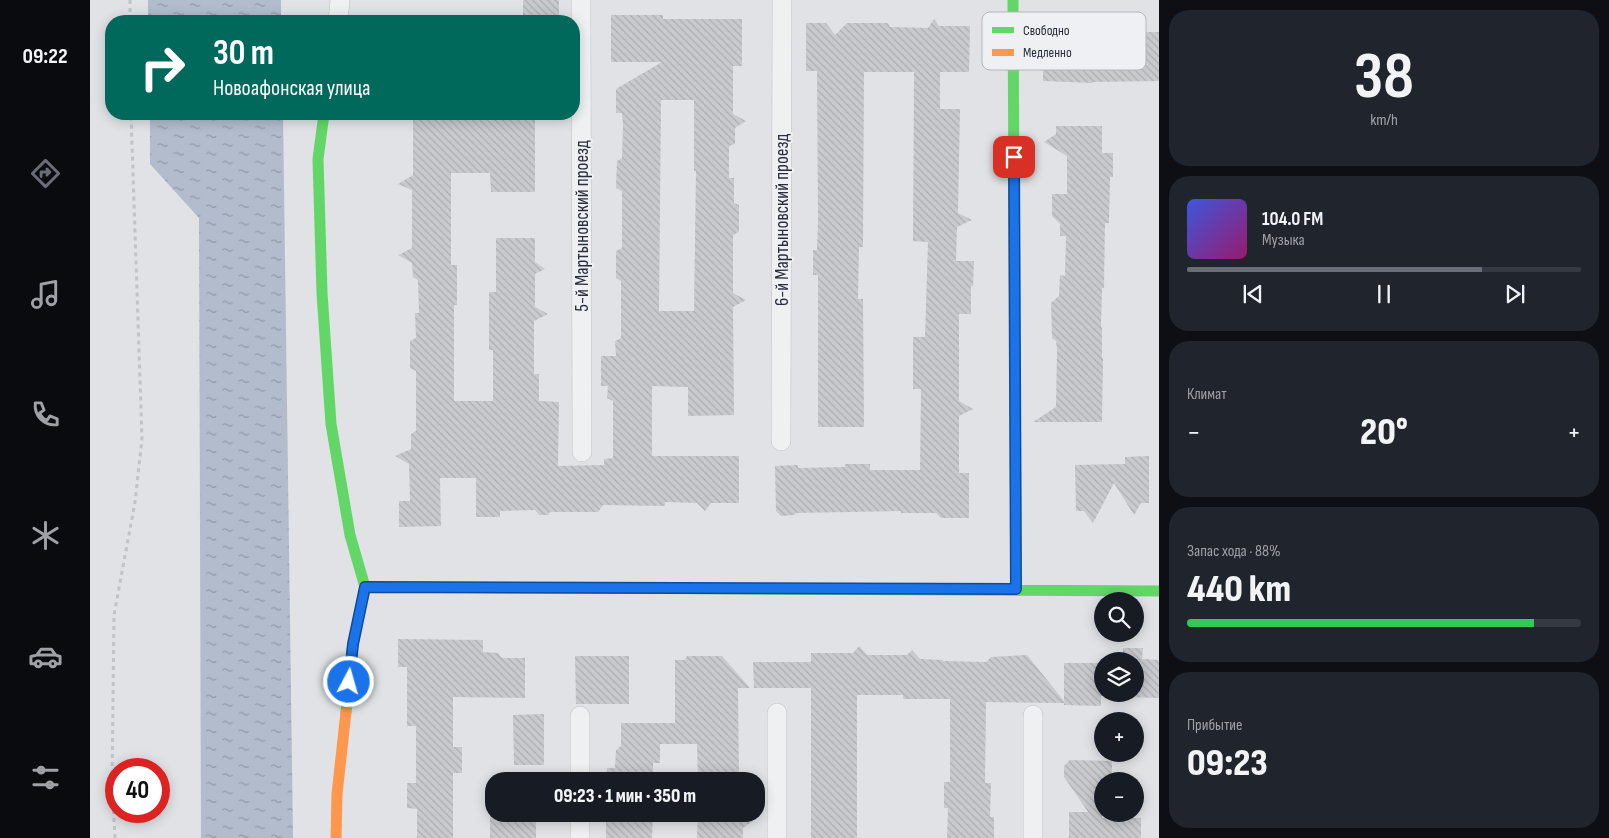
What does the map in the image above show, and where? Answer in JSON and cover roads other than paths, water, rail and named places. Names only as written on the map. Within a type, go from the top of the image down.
[{"type":"street","points":[[339,15],[340,0]]},
{"type":"street","name":"5-й Мартыновский проезд","points":[[581,0],[582,452]]},
{"type":"street","name":"6-й Мартыновский проезд","points":[[782,0],[782,441]]},
{"type":"street","points":[[1013,70],[1016,589]]},
{"type":"street","points":[[323,120],[318,159],[322,293],[331,424],[350,535],[365,587],[353,644],[337,794],[336,838]]},
{"type":"street","points":[[365,587],[1159,591]]},
{"type":"street","points":[[777,713],[777,838]]},
{"type":"street","points":[[1033,715],[1033,838]]},
{"type":"street","points":[[580,716],[580,772]]},
{"type":"street","points":[[580,822],[580,838]]},
{"type":"water","points":[[148,0],[281,0],[281,15],[148,15]]},
{"type":"water","points":[[150,120],[283,120],[293,838],[201,838],[199,218],[150,164]]}]
